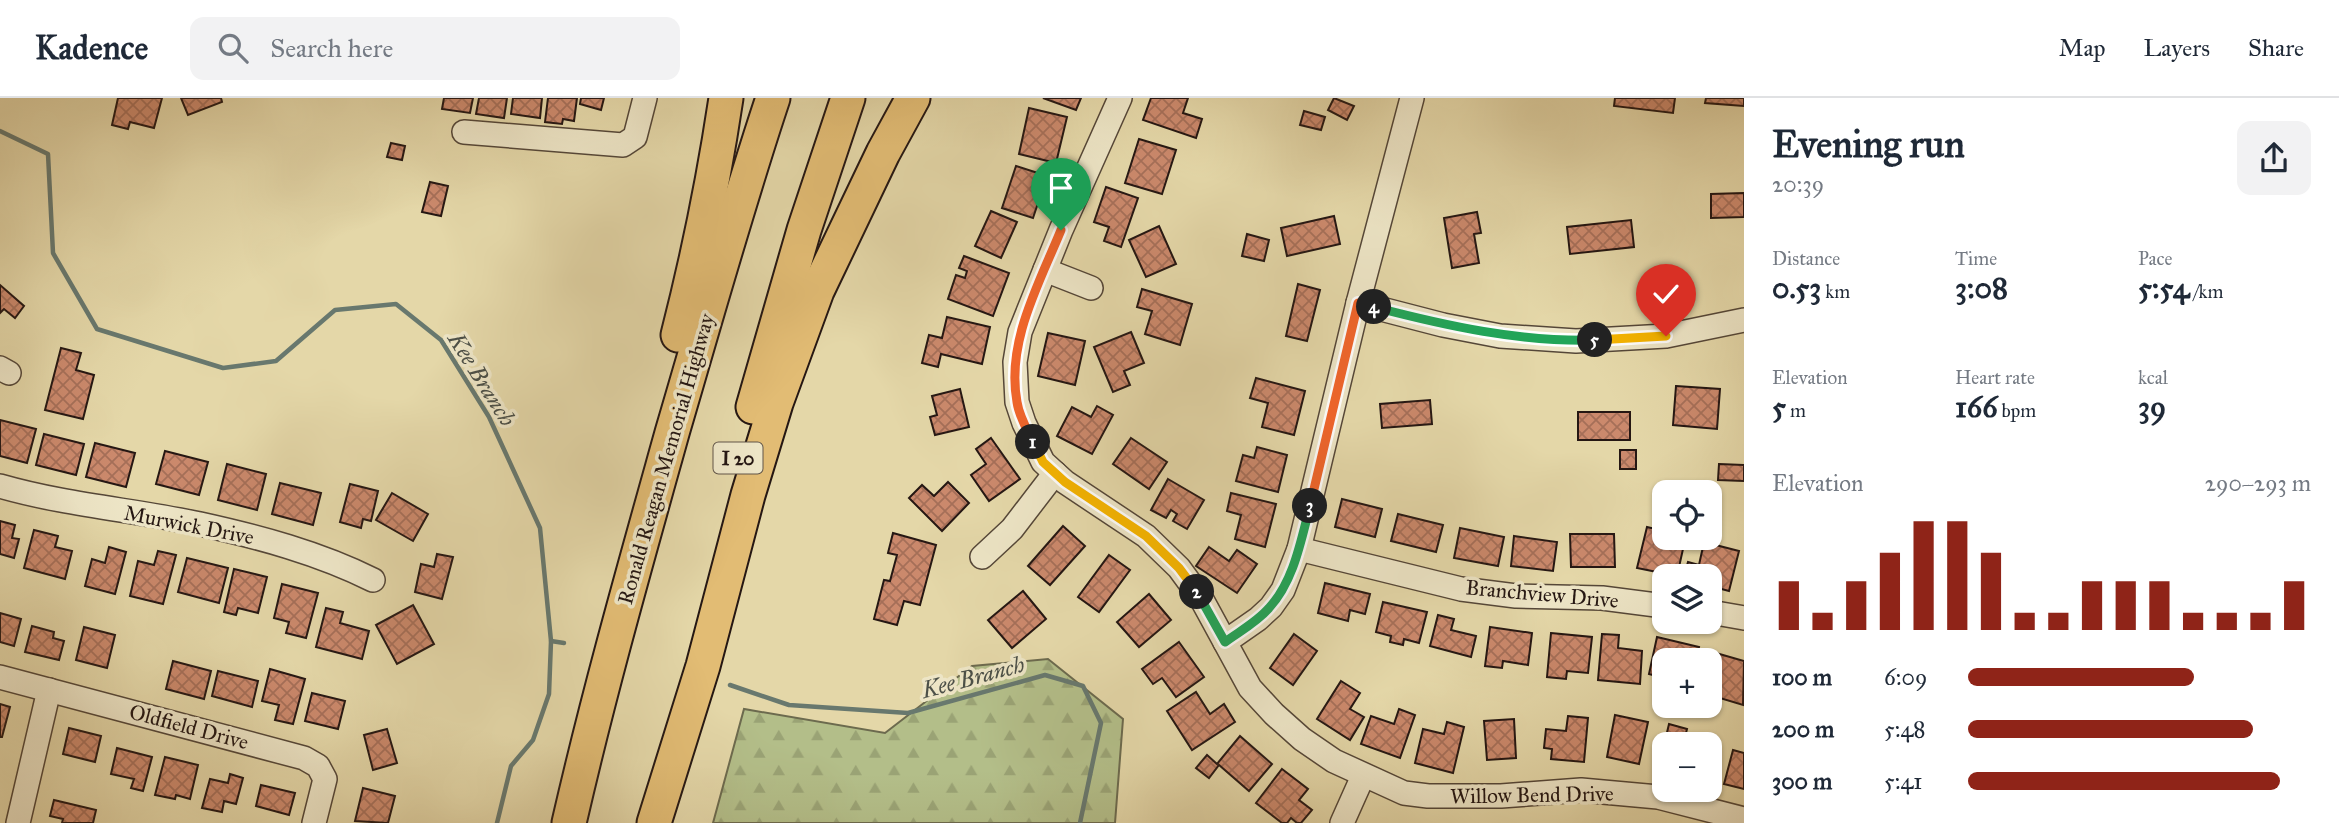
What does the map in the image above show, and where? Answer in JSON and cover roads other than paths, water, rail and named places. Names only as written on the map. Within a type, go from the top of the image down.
[{"type":"highway","points":[[585,753],[625,524],[696,262],[716,168],[726,98]]},
{"type":"highway","name":"Ronald Reagan Memorial Highway","points":[[569,823],[585,753],[642,542],[734,217],[773,98]]},
{"type":"highway","name":"I 20","points":[[648,823],[677,686],[727,495],[804,230],[848,98]]},
{"type":"highway","points":[[654,823],[703,666],[748,495],[776,403],[817,291],[883,153],[913,98]]},
{"type":"street","points":[[464,132],[623,145],[635,137],[645,98]]},
{"type":"street","name":"Willow Bend Drive","points":[[1120,98],[1020,331],[1015,362],[1017,402],[1024,424],[1043,462],[1065,482],[1146,536],[1179,568],[1201,598],[1250,688],[1274,714],[1312,747],[1363,776],[1404,793],[1416,795],[1502,796],[1581,790],[1658,797],[1744,819]]},
{"type":"street","points":[[1225,642],[1258,620],[1270,607],[1283,590],[1299,549],[1358,303],[1412,98]]},
{"type":"street","points":[[1045,270],[1091,288]]},
{"type":"street","points":[[1358,303],[1443,325],[1500,336],[1576,341],[1666,336],[1744,320]]},
{"type":"street","points":[[982,557],[1012,529],[1055,472]]},
{"type":"street","name":"Murwick Drive","points":[[0,486],[74,503],[228,531],[300,550],[347,567],[373,580]]},
{"type":"street","name":"Branchview Drive","points":[[1299,549],[1461,589],[1516,596],[1602,598],[1652,604]]},
{"type":"street","points":[[1722,614],[1744,618]]},
{"type":"street","name":"Oldfield Drive","points":[[0,677],[304,758],[318,766],[325,779],[314,823]]},
{"type":"street","points":[[18,823],[49,690]]},
{"type":"street","points":[[1342,823],[1363,776]]},
{"type":"waterway","name":"Kee Branch","points":[[0,131],[48,154],[53,253],[97,329],[223,368],[276,361],[335,310],[396,304],[441,340],[489,417],[540,528],[551,641],[549,694],[533,740],[511,766],[497,823]]},
{"type":"waterway","points":[[551,641],[564,643]]},
{"type":"waterway","name":"Kee Branch","points":[[730,685],[789,705],[908,713],[1045,675],[1083,686],[1101,723],[1080,823]]}]
